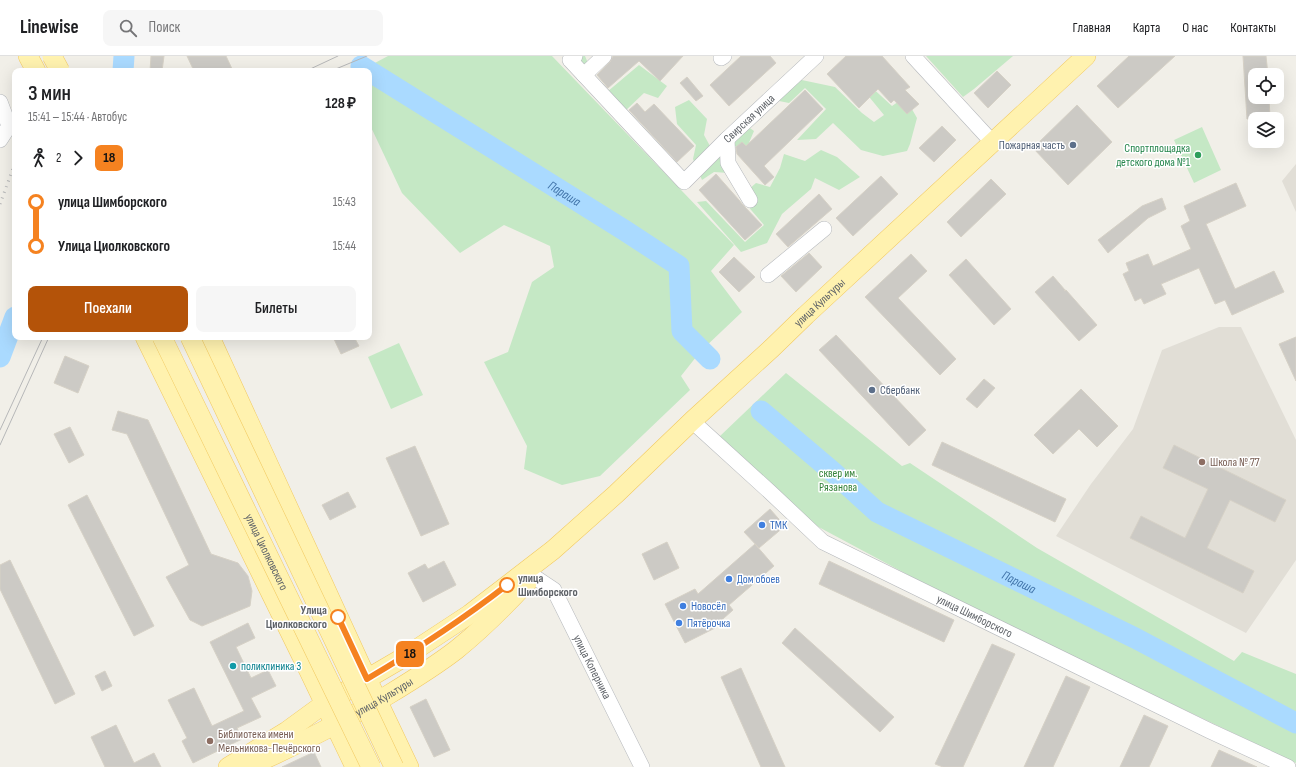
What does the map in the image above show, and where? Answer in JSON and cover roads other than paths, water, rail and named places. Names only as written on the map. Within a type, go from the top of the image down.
[{"type":"main road","points":[[28,56],[34,68]]},
{"type":"main road","points":[[52,56],[58,68]]},
{"type":"main road","name":"улица Культуры","points":[[228,767],[287,731],[324,704],[406,656],[470,614],[553,550],[616,494],[692,421],[772,348],[810,310],[1086,56]]},
{"type":"main road","points":[[146,340],[355,767]]},
{"type":"main road","name":"улица Циолковского","points":[[163,340],[371,767]]},
{"type":"main road","name":"улица Циолковского","points":[[191,340],[394,767]]},
{"type":"main road","points":[[211,340],[409,767]]},
{"type":"main road","name":"улица Культуры","points":[[247,767],[281,753],[335,726],[418,677],[455,650],[484,625],[533,576],[553,550]]},
{"type":"street","points":[[575,56],[570,60],[584,75],[604,56]]},
{"type":"street","points":[[913,56],[993,143]]},
{"type":"street","name":"Свирская улица","points":[[584,75],[684,182],[810,58]]},
{"type":"street","points":[[0,102],[8,126],[0,140]]},
{"type":"street","points":[[727,139],[728,163],[750,200]]},
{"type":"street","points":[[768,275],[824,228]]},
{"type":"street","name":"улица Шимборского","points":[[692,421],[823,542],[1210,731],[1288,767]]},
{"type":"street","name":"улица Коперника","points":[[533,576],[554,590],[642,767]]},
{"type":"waterway","name":"Параша","points":[[123,68],[124,56]]},
{"type":"waterway","name":"Параша","points":[[372,73],[679,266],[682,331],[710,359]]},
{"type":"waterway","name":"Параша","points":[[0,357],[12,325]]},
{"type":"waterway","name":"Параша","points":[[761,411],[833,472],[877,512],[1135,638],[1296,723]]},
{"type":"tram line","points":[[312,68],[338,56]]},
{"type":"tram line","points":[[338,68],[367,56]]},
{"type":"tram line","points":[[0,430],[42,340]]},
{"type":"tram line","points":[[0,445],[48,340]]},
{"type":"railway","points":[[50,68],[54,56]]},
{"type":"railway","points":[[0,204],[12,171]]},
{"type":"place","name":"Пожарная часть","points":[[1073,145]]},
{"type":"place","name":"Спортплощадка детского дома №1","points":[[1198,155]]},
{"type":"place","name":"Сбербанк","points":[[872,390]]},
{"type":"place","name":"Школа № 77","points":[[1202,462]]},
{"type":"place","name":"ТМК","points":[[762,525]]},
{"type":"place","name":"Дом обоев","points":[[729,579]]},
{"type":"place","name":"улица Шимборского","points":[[507,585]]},
{"type":"place","name":"Новосёл","points":[[683,606]]},
{"type":"place","name":"Улица Циолковского","points":[[338,617]]},
{"type":"place","name":"Пятёрочка","points":[[679,623]]},
{"type":"place","name":"поликлиника 3","points":[[233,666]]},
{"type":"place","name":"Библиотека имени Мельникова-Печёрского","points":[[210,741]]},
{"type":"park label","name":"сквер им. Рязанова","points":[[838,480]]}]
